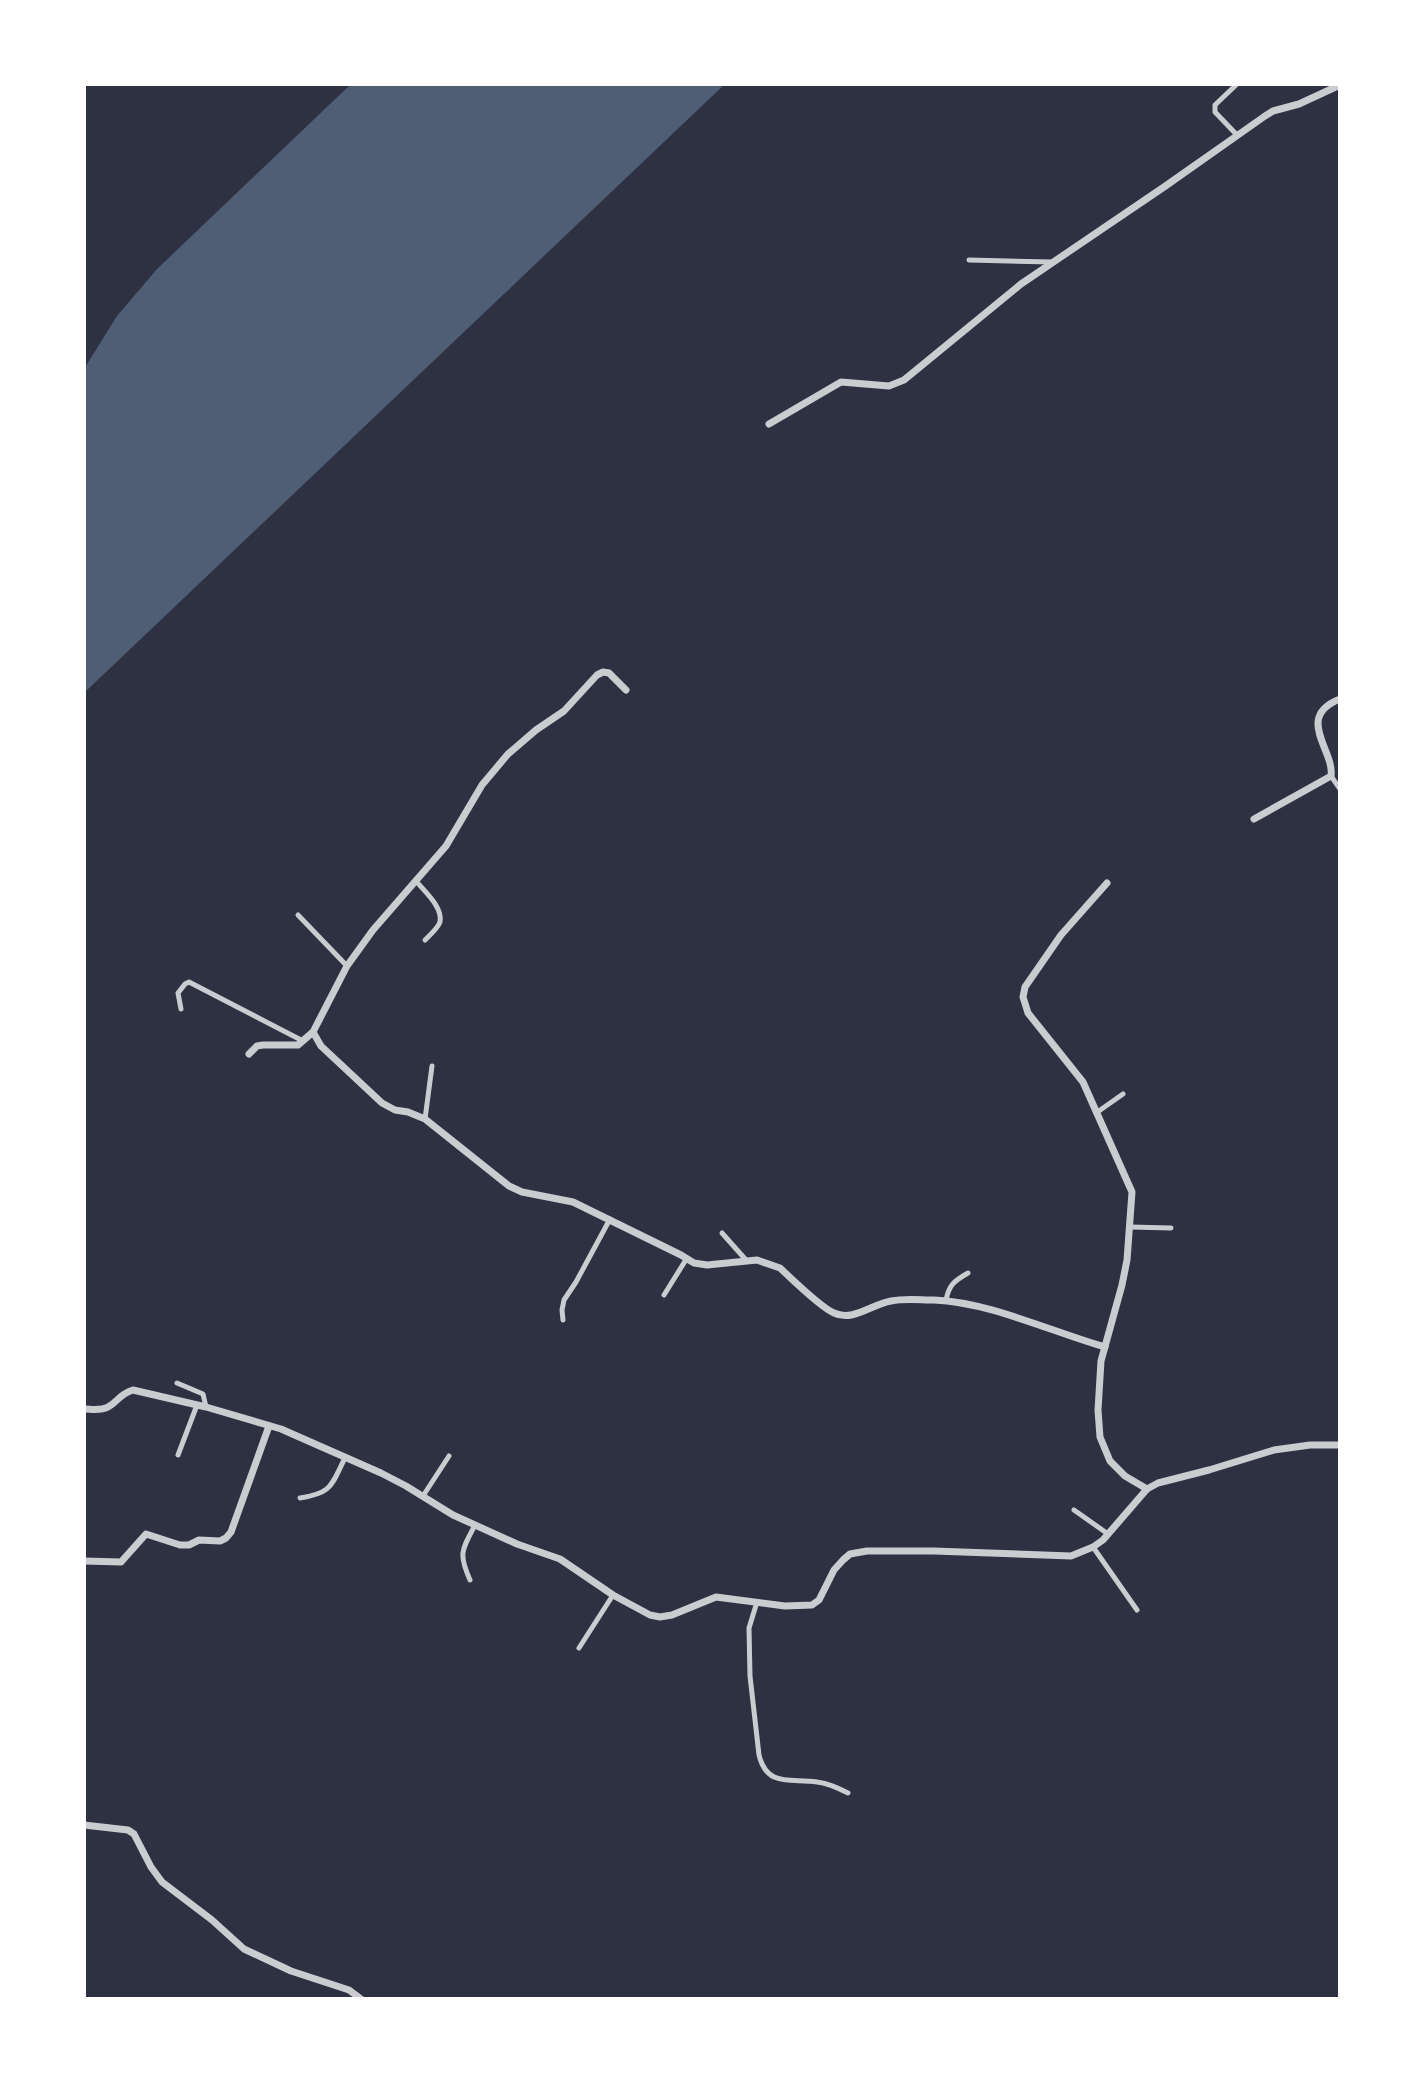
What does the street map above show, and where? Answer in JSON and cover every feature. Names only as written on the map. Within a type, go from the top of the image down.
[{"type":"street","points":[[769,424],[841,382],[889,386],[904,380],[1021,284],[1237,135],[1273,111],[1299,104],[1340,85]]},
{"type":"street","points":[[249,1054],[257,1046],[294,1045],[313,1032],[347,966],[373,930],[446,846],[482,785],[508,754],[564,711],[597,675],[608,673],[626,690]]},
{"type":"street","points":[[1254,819],[1331,776],[1330,765],[1320,740],[1318,723],[1329,704],[1340,699]]},
{"type":"street","points":[[1107,883],[1061,935],[1025,987],[1023,997],[1028,1013],[1078,1074],[1132,1192],[1122,1285],[1099,1378],[1098,1410],[1100,1437],[1110,1461],[1125,1476],[1147,1489]]},
{"type":"street","points":[[313,1032],[321,1046],[382,1103],[425,1119],[509,1186],[522,1192],[573,1202],[694,1263],[707,1265],[757,1260],[780,1268],[834,1313],[859,1313],[890,1301],[946,1300],[1001,1313],[1105,1347]]},
{"type":"street","points":[[84,1409],[109,1407],[122,1394],[133,1390],[206,1407],[270,1426],[381,1473],[453,1515],[517,1544],[560,1559],[613,1595],[650,1615],[660,1617],[716,1597],[785,1606],[812,1605],[819,1600],[834,1570],[850,1554],[934,1551],[1071,1556],[1093,1547],[1108,1534],[1147,1489],[1158,1483],[1274,1450],[1310,1445],[1340,1446]]},
{"type":"street","points":[[84,1561],[121,1562],[146,1534],[180,1545],[226,1538],[231,1532],[270,1426]]},
{"type":"street","points":[[84,1825],[128,1830],[134,1834],[162,1882],[212,1920],[244,1949],[291,1971],[349,1990],[361,1999]]},
{"type":"lane","points":[[1237,84],[1215,105],[1215,112],[1237,135]]},
{"type":"lane","points":[[969,260],[1052,262]]},
{"type":"lane","points":[[1331,776],[1340,789]]},
{"type":"lane","points":[[416,881],[437,907],[440,917],[439,924],[425,940]]},
{"type":"lane","points":[[298,915],[347,966]]},
{"type":"lane","points":[[181,1009],[178,993],[189,982],[303,1041]]},
{"type":"lane","points":[[425,1119],[432,1066]]},
{"type":"lane","points":[[1096,1113],[1123,1094]]},
{"type":"lane","points":[[563,1320],[564,1300],[610,1219]]},
{"type":"lane","points":[[1130,1227],[1171,1228]]},
{"type":"lane","points":[[722,1233],[746,1260]]},
{"type":"lane","points":[[664,1295],[687,1258]]},
{"type":"lane","points":[[946,1300],[953,1282],[968,1273]]},
{"type":"lane","points":[[177,1383],[203,1394],[206,1407]]},
{"type":"lane","points":[[178,1455],[198,1405]]},
{"type":"lane","points":[[423,1496],[449,1456]]},
{"type":"lane","points":[[300,1498],[321,1494],[330,1488],[345,1458]]},
{"type":"lane","points":[[1074,1510],[1108,1534]]},
{"type":"lane","points":[[470,1580],[462,1554],[475,1525]]},
{"type":"lane","points":[[1093,1547],[1137,1610]]},
{"type":"lane","points":[[579,1648],[613,1595]]},
{"type":"lane","points":[[757,1602],[749,1628],[750,1676],[761,1766],[775,1779],[827,1784],[848,1793]]},
{"type":"water","points":[[351,84],[725,84],[84,693],[84,369],[117,316],[157,269]]}]
